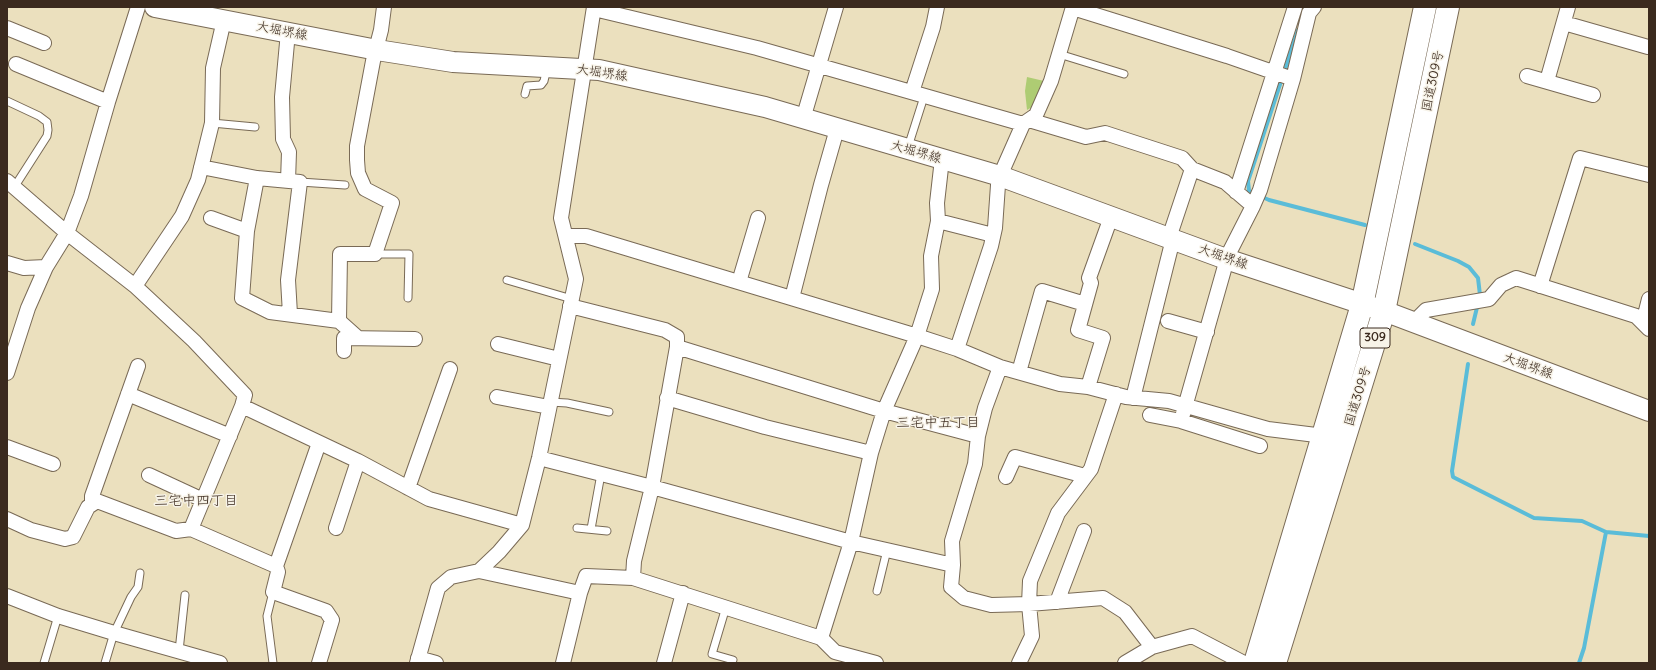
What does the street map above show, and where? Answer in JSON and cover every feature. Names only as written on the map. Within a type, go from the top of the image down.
[{"type":"highway","name":"国道309号","points":[[1255,663],[1362,305],[1425,7]]},
{"type":"highway","name":"国道309号","points":[[1275,663],[1384,311],[1448,7]]},
{"type":"main road","name":"大堀堺線","points":[[155,7],[377,50],[453,62],[599,70],[765,107],[1000,176],[1227,259],[1362,305],[1384,311],[1649,411]]},
{"type":"street","points":[[7,373],[28,308],[46,267],[67,233],[81,196],[108,102],[138,7]]},
{"type":"street","points":[[339,321],[340,254],[376,254],[392,203],[365,189],[358,173],[357,160],[357,146],[373,61],[377,50],[384,7]]},
{"type":"street","points":[[803,119],[836,7]]},
{"type":"street","points":[[912,92],[934,27],[937,7]]},
{"type":"street","points":[[957,349],[993,235],[1000,176],[1026,122],[1036,115],[1051,81],[1073,7],[1227,56],[1292,79]]},
{"type":"street","points":[[1236,192],[1295,7]]},
{"type":"street","points":[[1181,421],[1187,406],[1227,259],[1260,190],[1292,79],[1309,12],[1314,7]]},
{"type":"street","points":[[1547,81],[1568,7]]},
{"type":"street","points":[[479,571],[499,552],[522,525],[539,458],[576,279],[561,218],[594,8],[757,48],[912,92],[1026,122],[1086,136],[1105,133],[1182,158],[1192,169],[1225,182],[1254,205]]},
{"type":"street","points":[[135,286],[182,216],[198,180],[212,123],[213,68],[224,20]]},
{"type":"street","points":[[1564,23],[1648,46]]},
{"type":"street","points":[[7,28],[44,43]]},
{"type":"street","points":[[288,32],[282,97],[283,139],[289,152],[294,181],[288,280],[290,314]]},
{"type":"street","points":[[16,64],[108,102]]},
{"type":"street","points":[[1527,76],[1594,95]]},
{"type":"street","points":[[792,298],[837,129]]},
{"type":"street","points":[[1540,286],[1580,158],[1649,175]]},
{"type":"street","points":[[821,638],[851,542],[871,453],[884,411],[917,336],[932,289],[931,256],[938,221],[937,203],[942,160]]},
{"type":"street","points":[[201,167],[256,178],[294,181]]},
{"type":"street","points":[[1132,398],[1171,239],[1192,169]]},
{"type":"street","points":[[256,178],[247,231],[242,298],[270,312],[339,321],[358,338]]},
{"type":"street","points":[[11,184],[67,233],[135,286],[194,341],[245,394],[242,406],[192,529]]},
{"type":"street","points":[[1088,387],[1103,338],[1078,330],[1091,283],[1089,278],[1111,217]]},
{"type":"street","points":[[211,218],[247,231]]},
{"type":"street","points":[[739,282],[758,218]]},
{"type":"street","points":[[938,221],[993,235]]},
{"type":"street","points":[[566,236],[586,236],[917,336],[957,349],[1000,367],[1060,384],[1088,387],[1132,398],[1169,401],[1268,429],[1324,436]]},
{"type":"street","points":[[7,263],[24,268],[46,267]]},
{"type":"street","points":[[1413,323],[1426,310],[1488,300],[1501,285],[1516,278],[1636,316],[1646,326]]},
{"type":"street","points":[[1019,372],[1042,291],[1085,304]]},
{"type":"street","points":[[1646,326],[1649,299]]},
{"type":"street","points":[[571,302],[665,330],[677,337],[677,346],[652,487],[634,561],[633,578]]},
{"type":"street","points":[[1168,321],[1207,332]]},
{"type":"street","points":[[344,351],[344,338],[415,339]]},
{"type":"street","points":[[498,344],[559,359]]},
{"type":"street","points":[[677,346],[884,411],[978,436]]},
{"type":"street","points":[[92,504],[92,496],[138,366]]},
{"type":"street","points":[[1000,367],[985,408],[978,436],[975,464],[952,541],[954,565],[951,587],[964,598],[991,605],[1030,604],[1102,598],[1125,612],[1152,647]]},
{"type":"street","points":[[408,488],[450,369]]},
{"type":"street","points":[[128,394],[230,436]]},
{"type":"street","points":[[1020,663],[1032,636],[1030,581],[1058,513],[1090,469],[1116,394]]},
{"type":"street","points":[[496,397],[550,405]]},
{"type":"street","points":[[667,398],[766,427],[871,453]]},
{"type":"street","points":[[242,406],[358,461],[429,498],[522,525]]},
{"type":"street","points":[[1150,415],[1181,421],[1260,446]]},
{"type":"street","points":[[319,443],[276,566],[278,572],[273,592],[326,611],[332,620],[319,663]]},
{"type":"street","points":[[7,447],[53,464]]},
{"type":"street","points":[[1006,477],[1015,457],[1085,476]]},
{"type":"street","points":[[539,458],[652,487],[851,542],[954,565]]},
{"type":"street","points":[[336,528],[358,461]]},
{"type":"street","points":[[149,475],[203,500]]},
{"type":"street","points":[[7,519],[31,530],[65,539],[73,537],[88,507],[97,501],[176,531],[192,529],[276,566]]},
{"type":"street","points":[[1057,602],[1084,531]]},
{"type":"street","points":[[436,663],[417,661],[438,588],[451,577],[479,571],[580,592]]},
{"type":"street","points":[[563,663],[580,592],[586,576],[633,578],[683,593],[821,638],[835,652],[876,663]]},
{"type":"street","points":[[664,663],[683,593]]},
{"type":"street","points":[[7,596],[58,616],[220,663]]},
{"type":"street","points":[[1125,663],[1152,647],[1192,636],[1244,663]]},
{"type":"lane","points":[[1059,54],[1124,74]]},
{"type":"lane","points":[[525,94],[527,86],[541,85],[544,81],[547,68]]},
{"type":"lane","points":[[7,102],[39,116],[47,122],[48,130],[47,136],[11,184]]},
{"type":"lane","points":[[907,149],[922,103]]},
{"type":"lane","points":[[212,123],[256,127]]},
{"type":"lane","points":[[294,181],[345,186]]},
{"type":"lane","points":[[376,254],[409,254],[408,298]]},
{"type":"lane","points":[[507,280],[571,302]]},
{"type":"lane","points":[[550,405],[567,403],[609,412]]},
{"type":"lane","points":[[591,529],[601,474]]},
{"type":"lane","points":[[577,528],[607,531]]},
{"type":"lane","points":[[877,591],[887,550]]},
{"type":"lane","points":[[105,663],[114,633],[131,597],[138,587],[140,573]]},
{"type":"lane","points":[[273,592],[267,616],[273,663]]},
{"type":"lane","points":[[178,651],[185,595]]},
{"type":"lane","points":[[726,607],[712,654],[733,660]]},
{"type":"lane","points":[[44,663],[58,616]]},
{"type":"green space","points":[[1027,77],[1044,81],[1037,104],[1027,110],[1025,91]]},
{"type":"waterway","points":[[1298,30],[1248,181],[1249,191],[1269,200],[1365,225]]},
{"type":"waterway","points":[[1415,244],[1458,261],[1469,267],[1478,278],[1480,295],[1473,324]]},
{"type":"waterway","points":[[1468,364],[1452,471],[1453,477],[1534,518],[1582,521],[1606,532],[1649,536]]},
{"type":"waterway","points":[[1579,663],[1584,648],[1606,532]]},
{"type":"district","name":"三宅中五丁目","points":[[938,423]]},
{"type":"district","name":"三宅中四丁目","points":[[196,501]]}]
